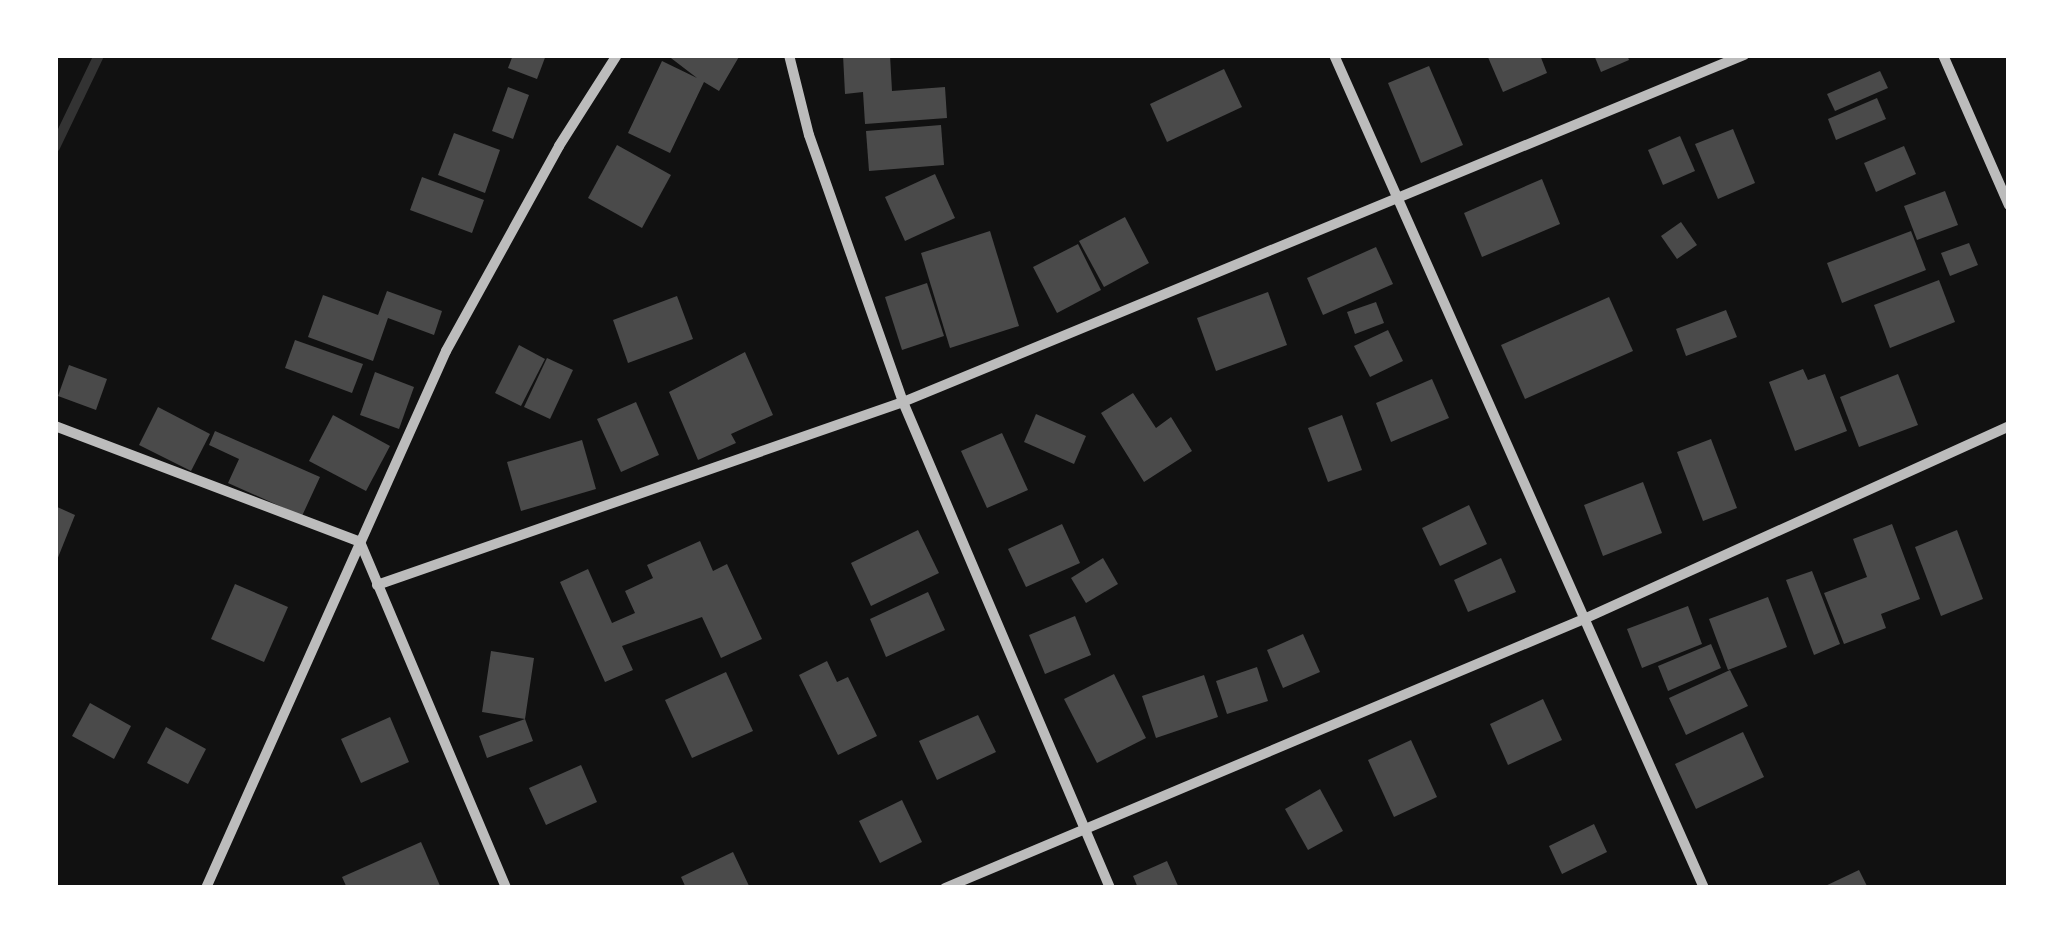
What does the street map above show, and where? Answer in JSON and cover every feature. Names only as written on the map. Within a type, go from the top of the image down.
[{"type":"street","points":[[206,888],[446,351],[617,55]]},
{"type":"street","points":[[789,55],[809,136],[903,402],[1110,888]]},
{"type":"street","points":[[1334,55],[1704,888]]},
{"type":"street","points":[[377,585],[903,402],[1399,201],[1744,55]]},
{"type":"street","points":[[1942,55],[2009,205]]},
{"type":"street","points":[[55,426],[360,542],[506,888]]},
{"type":"street","points":[[945,888],[1584,618],[2009,426]]},
{"type":"building","points":[[513,55],[546,55],[537,79],[508,68]]},
{"type":"building","points":[[667,55],[740,55],[719,91],[704,82],[670,153],[628,133],[662,61],[697,78]]},
{"type":"building","points":[[843,55],[890,55],[892,91],[945,87],[947,118],[865,124],[863,92],[845,94]]},
{"type":"building","points":[[1487,55],[1540,55],[1547,73],[1503,92]]},
{"type":"building","points":[[1594,55],[1627,55],[1629,60],[1601,72]]},
{"type":"building","points":[[1429,66],[1463,145],[1421,163],[1388,83]]},
{"type":"building","points":[[1224,69],[1242,107],[1167,142],[1150,104]]},
{"type":"building","points":[[1880,71],[1888,88],[1835,111],[1827,94]]},
{"type":"building","points":[[508,87],[529,95],[513,139],[492,131]]},
{"type":"building","points":[[1877,98],[1886,119],[1836,140],[1828,119]]},
{"type":"building","points":[[941,125],[944,165],[869,171],[866,131]]},
{"type":"building","points":[[1733,129],[1755,183],[1718,199],[1695,144]]},
{"type":"building","points":[[454,133],[500,150],[485,193],[438,175]]},
{"type":"building","points":[[1680,136],[1695,171],[1663,185],[1648,150]]},
{"type":"building","points":[[617,145],[671,175],[642,228],[588,198]]},
{"type":"building","points":[[1904,146],[1916,174],[1876,192],[1864,163]]},
{"type":"building","points":[[935,174],[955,218],[905,241],[885,197]]},
{"type":"building","points":[[422,177],[484,200],[472,233],[410,210]]},
{"type":"building","points":[[1542,179],[1560,224],[1482,257],[1464,213]]},
{"type":"building","points":[[1945,191],[1958,225],[1917,240],[1904,206]]},
{"type":"building","points":[[1125,217],[1149,263],[1104,287],[1079,241]]},
{"type":"building","points":[[1681,222],[1697,245],[1677,259],[1661,236]]},
{"type":"building","points":[[990,231],[1019,326],[950,348],[921,253]]},
{"type":"building","points":[[1911,231],[1926,270],[1842,303],[1827,263]]},
{"type":"building","points":[[1969,243],[1978,265],[1950,276],[1941,253]]},
{"type":"building","points":[[1078,244],[1101,290],[1057,313],[1033,267]]},
{"type":"building","points":[[1376,247],[1393,284],[1323,315],[1307,278]]},
{"type":"building","points":[[1939,280],[1955,322],[1890,348],[1874,305]]},
{"type":"building","points":[[927,283],[944,336],[902,350],[885,297]]},
{"type":"building","points":[[387,291],[442,311],[434,335],[388,318],[373,361],[308,337],[323,295],[378,315]]},
{"type":"building","points":[[1268,292],[1287,345],[1216,371],[1197,318]]},
{"type":"building","points":[[677,296],[693,339],[628,363],[613,320]]},
{"type":"building","points":[[1609,297],[1633,351],[1525,399],[1501,345]]},
{"type":"building","points":[[1376,302],[1384,323],[1355,334],[1347,312]]},
{"type":"building","points":[[1726,310],[1737,337],[1686,356],[1676,329]]},
{"type":"building","points":[[1388,330],[1403,361],[1370,377],[1354,346]]},
{"type":"building","points":[[295,340],[363,364],[352,393],[285,368]]},
{"type":"building","points":[[519,345],[545,359],[521,406],[495,393]]},
{"type":"building","points":[[745,352],[773,415],[731,434],[736,443],[698,460],[669,392]]},
{"type":"building","points":[[547,358],[573,370],[550,419],[524,407]]},
{"type":"building","points":[[69,365],[107,379],[96,410],[58,396]]},
{"type":"building","points":[[1803,369],[1808,380],[1825,374],[1847,431],[1795,451],[1769,382]]},
{"type":"building","points":[[375,372],[414,387],[399,429],[360,415]]},
{"type":"building","points":[[1898,374],[1918,425],[1859,447],[1840,397]]},
{"type":"building","points":[[1432,379],[1449,418],[1391,442],[1376,403]]},
{"type":"building","points":[[1133,393],[1156,428],[1171,417],[1192,451],[1144,482],[1101,413]]},
{"type":"building","points":[[636,402],[659,455],[621,472],[597,419]]},
{"type":"building","points":[[158,407],[210,434],[191,471],[139,445]]},
{"type":"building","points":[[1036,414],[1086,436],[1074,464],[1024,442]]},
{"type":"building","points":[[333,415],[390,446],[366,491],[309,461]]},
{"type":"building","points":[[1342,415],[1362,470],[1328,482],[1308,428]]},
{"type":"building","points":[[215,431],[320,477],[302,516],[228,483],[239,459],[209,445]]},
{"type":"building","points":[[1002,433],[1028,490],[987,508],[961,451]]},
{"type":"building","points":[[1711,439],[1737,508],[1703,521],[1677,452]]},
{"type":"building","points":[[582,440],[596,489],[521,511],[507,462]]},
{"type":"building","points":[[1643,482],[1662,533],[1603,556],[1584,505]]},
{"type":"building","points":[[1469,505],[1487,544],[1440,566],[1422,528]]},
{"type":"building","points":[[55,506],[75,515],[55,565]]},
{"type":"building","points":[[1062,524],[1080,563],[1026,587],[1008,549]]},
{"type":"building","points":[[1892,524],[1920,599],[1881,614],[1886,628],[1844,644],[1824,593],[1867,577],[1853,539]]},
{"type":"building","points":[[918,530],[939,573],[871,606],[851,563]]},
{"type":"building","points":[[1957,530],[1983,599],[1941,616],[1915,547]]},
{"type":"building","points":[[700,541],[713,571],[727,564],[762,639],[721,658],[702,617],[622,646],[633,670],[605,682],[560,582],[588,569],[612,623],[635,613],[625,591],[653,578],[647,565]]},
{"type":"building","points":[[1103,558],[1118,584],[1086,603],[1071,578]]},
{"type":"building","points":[[1501,558],[1516,592],[1468,612],[1454,580]]},
{"type":"building","points":[[1812,571],[1840,644],[1814,655],[1786,580]]},
{"type":"building","points":[[235,584],[288,607],[264,662],[211,639]]},
{"type":"building","points":[[928,592],[945,630],[886,657],[870,619]]},
{"type":"building","points":[[1768,597],[1787,647],[1728,670],[1709,619]]},
{"type":"building","points":[[1688,606],[1702,644],[1642,668],[1627,629]]},
{"type":"building","points":[[1075,616],[1091,655],[1045,674],[1029,635]]},
{"type":"building","points":[[1303,634],[1320,672],[1283,688],[1267,650]]},
{"type":"building","points":[[1711,644],[1721,668],[1668,691],[1658,666]]},
{"type":"building","points":[[491,651],[534,658],[525,719],[482,712]]},
{"type":"building","points":[[827,661],[837,682],[848,677],[877,736],[838,755],[799,675]]},
{"type":"building","points":[[1257,667],[1268,701],[1227,714],[1216,681]]},
{"type":"building","points":[[1730,670],[1748,706],[1686,735],[1669,698]]},
{"type":"building","points":[[726,672],[753,731],[692,758],[665,700]]},
{"type":"building","points":[[1114,674],[1146,738],[1097,763],[1064,699]]},
{"type":"building","points":[[1204,675],[1218,717],[1156,738],[1142,696]]},
{"type":"building","points":[[1543,699],[1562,740],[1508,765],[1490,724]]},
{"type":"building","points":[[90,703],[131,726],[114,759],[72,736]]},
{"type":"building","points":[[978,715],[996,752],[937,780],[919,741]]},
{"type":"building","points":[[390,717],[409,762],[361,783],[341,739]]},
{"type":"building","points":[[525,719],[533,741],[487,758],[479,736]]},
{"type":"building","points":[[166,727],[206,749],[188,784],[147,763]]},
{"type":"building","points":[[1743,732],[1764,777],[1696,809],[1675,764]]},
{"type":"building","points":[[1411,740],[1437,797],[1394,817],[1368,760]]},
{"type":"building","points":[[581,765],[597,802],[546,825],[529,788]]},
{"type":"building","points":[[1320,789],[1343,831],[1308,850],[1285,809]]},
{"type":"building","points":[[902,800],[922,842],[880,863],[859,821]]},
{"type":"building","points":[[1594,824],[1607,852],[1562,874],[1549,846]]},
{"type":"building","points":[[421,842],[441,888],[347,888],[342,877]]},
{"type":"building","points":[[733,852],[750,888],[686,888],[681,877]]},
{"type":"building","points":[[1167,861],[1179,888],[1138,888],[1133,876]]},
{"type":"building","points":[[1859,870],[1868,888],[1821,888]]},
{"type":"waterway","points":[[55,147],[99,55]]}]
